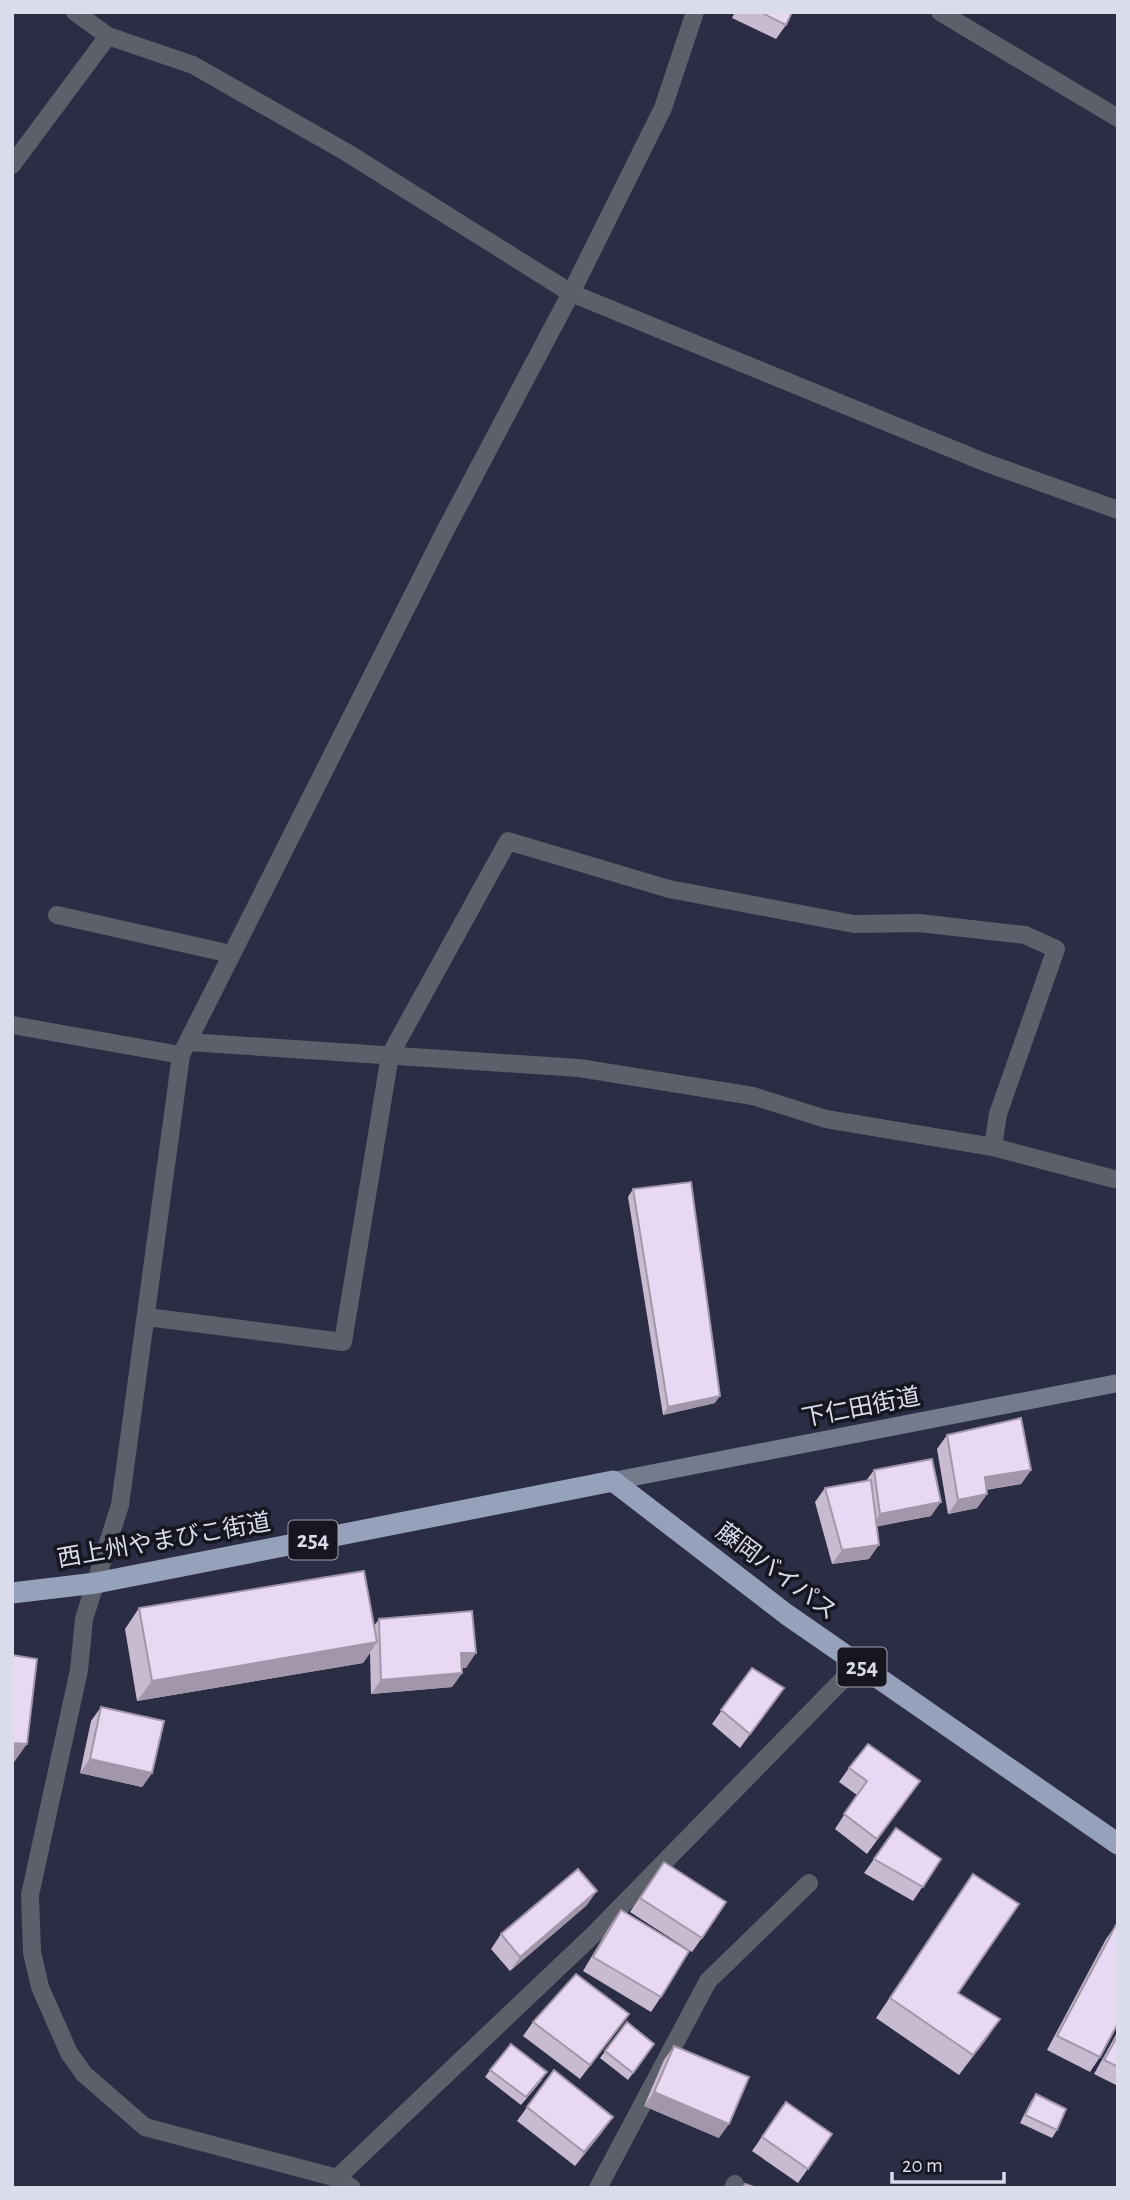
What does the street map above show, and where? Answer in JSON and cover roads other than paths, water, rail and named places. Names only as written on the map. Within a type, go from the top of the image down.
[{"type":"highway","name":"西上州やまびこ街道","points":[[12,1593],[96,1583],[613,1481]]},
{"type":"highway","name":"藤岡バイパス","points":[[613,1481],[786,1614],[1118,1844]]},
{"type":"street","points":[[75,12],[108,36],[193,65],[346,152],[572,293],[984,462],[1118,510]]},
{"type":"street","points":[[695,12],[663,108],[572,293],[444,533],[184,1048],[120,1504],[84,1619],[79,1670],[30,1895],[32,1952],[40,1987],[69,2053],[84,2074],[145,2127],[338,2185],[594,1934],[858,1664]]},
{"type":"street","points":[[940,12],[1118,118]]},
{"type":"street","points":[[12,165],[108,36]]},
{"type":"street","points":[[147,1317],[343,1342],[390,1055],[508,841],[669,889],[854,924],[919,923],[1025,935],[1056,949],[998,1114],[993,1147]]},
{"type":"street","points":[[57,915],[231,954]]},
{"type":"street","points":[[12,1025],[184,1048],[390,1055],[579,1068],[752,1096],[826,1119],[993,1147],[1118,1180]]},
{"type":"street","name":"下仁田街道","points":[[613,1481],[1118,1382]]},
{"type":"street","points":[[598,2188],[708,1981],[809,1883]]}]
